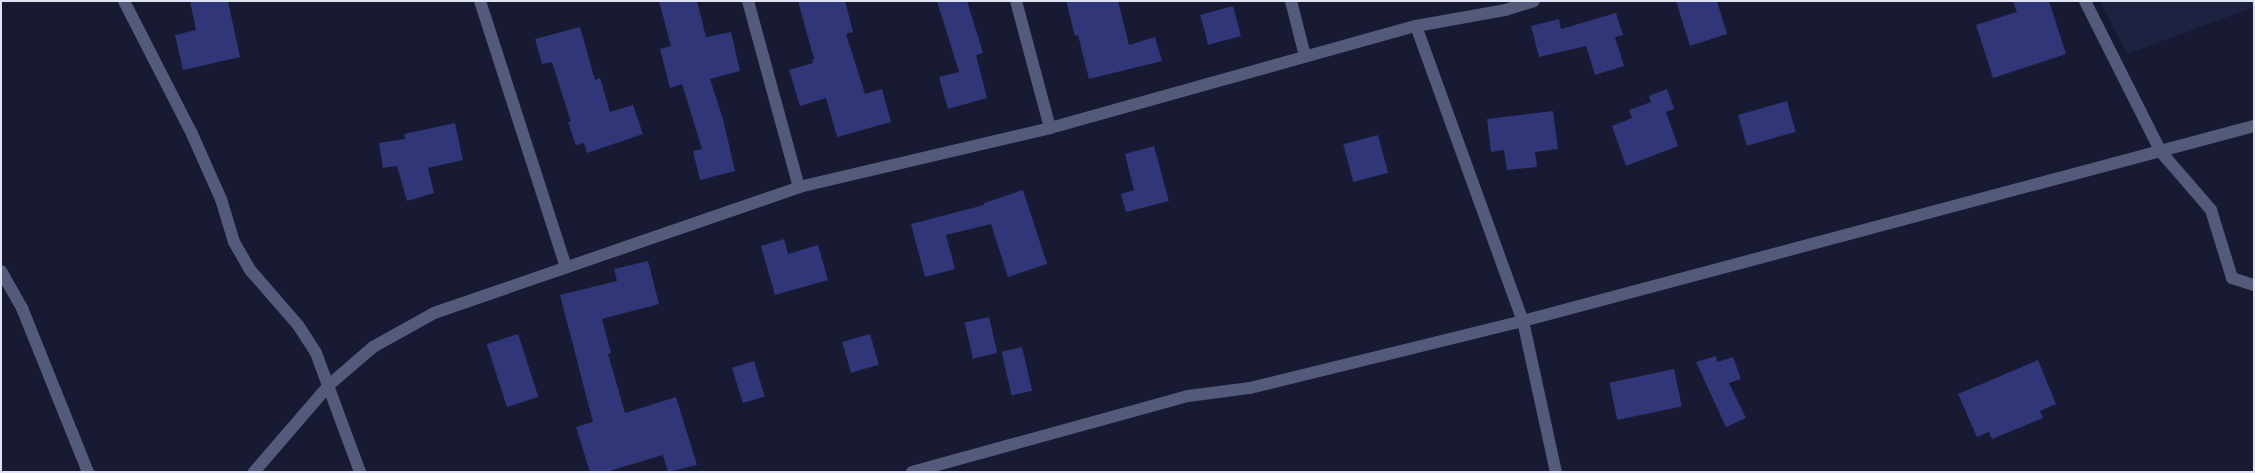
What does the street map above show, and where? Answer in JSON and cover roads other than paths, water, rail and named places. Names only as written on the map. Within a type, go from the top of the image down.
[{"type":"street","points":[[124,1],[192,134],[221,199],[234,242],[251,271],[298,325],[316,353],[330,385],[360,472]]},
{"type":"street","points":[[480,1],[566,267]]},
{"type":"street","points":[[748,1],[799,186]]},
{"type":"street","points":[[1016,1],[1050,128]]},
{"type":"street","points":[[1291,1],[1305,56]]},
{"type":"street","points":[[254,472],[330,385],[373,347],[434,313],[799,186],[1050,128],[1416,26],[1534,1]]},
{"type":"street","points":[[2085,1],[2162,152],[2211,210],[2232,278],[2254,285]]},
{"type":"street","points":[[1416,26],[1523,320],[1556,472]]},
{"type":"street","points":[[912,472],[1188,396],[1250,388],[1523,320],[2162,152],[2254,126]]},
{"type":"street","points":[[1,271],[22,308],[88,472]]}]
